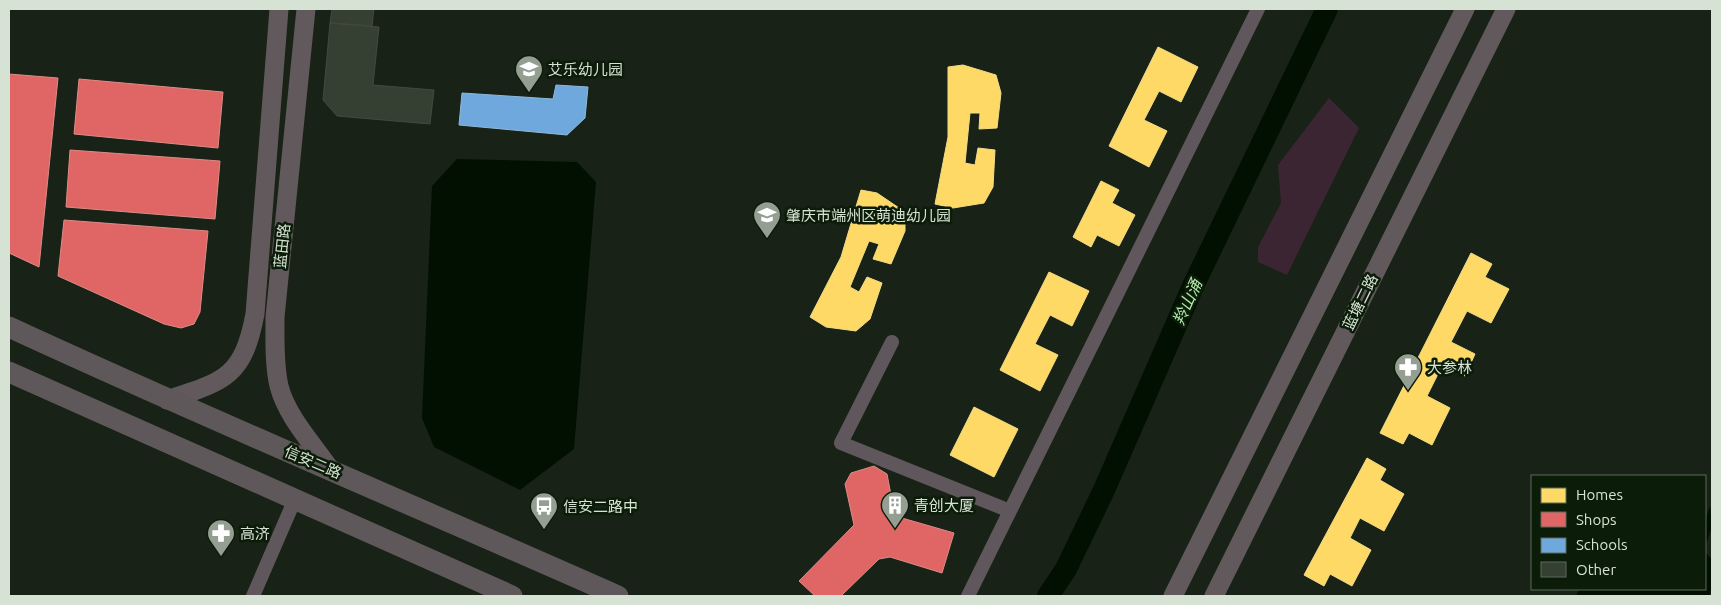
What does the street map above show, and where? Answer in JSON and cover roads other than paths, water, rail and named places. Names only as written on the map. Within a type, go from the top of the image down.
[{"type":"main road","name":"蓝田路","points":[[167,400],[202,389],[232,371],[243,357],[250,343],[255,314],[279,9]]},
{"type":"main road","name":"蓝田路","points":[[306,9],[275,317],[275,346],[279,386],[288,407],[330,469]]},
{"type":"main road","name":"蓝塘二路","points":[[1214,596],[1506,9]]},
{"type":"main road","points":[[1173,596],[1463,11]]},
{"type":"main road","name":"信安二路","points":[[9,327],[167,400],[330,469],[618,596]]},
{"type":"main road","points":[[9,372],[512,596]]},
{"type":"street","points":[[968,596],[1258,9]]},
{"type":"street","points":[[892,342],[840,443],[1010,511]]},
{"type":"street","points":[[253,596],[295,500]]},
{"type":"waterway","name":"羚山涌","points":[[1048,596],[1066,569],[1104,490],[1194,284],[1327,9]]},
{"type":"place","name":"艾乐幼儿园","points":[[529,93]]},
{"type":"place","name":"肇庆市端州区萌迪幼儿园","points":[[767,239]]},
{"type":"place","name":"大参林","points":[[1408,391]]},
{"type":"place","name":"青创大厦","points":[[895,529]]},
{"type":"place","name":"信安二路中","points":[[544,530]]},
{"type":"place","name":"高济","points":[[221,557]]}]
